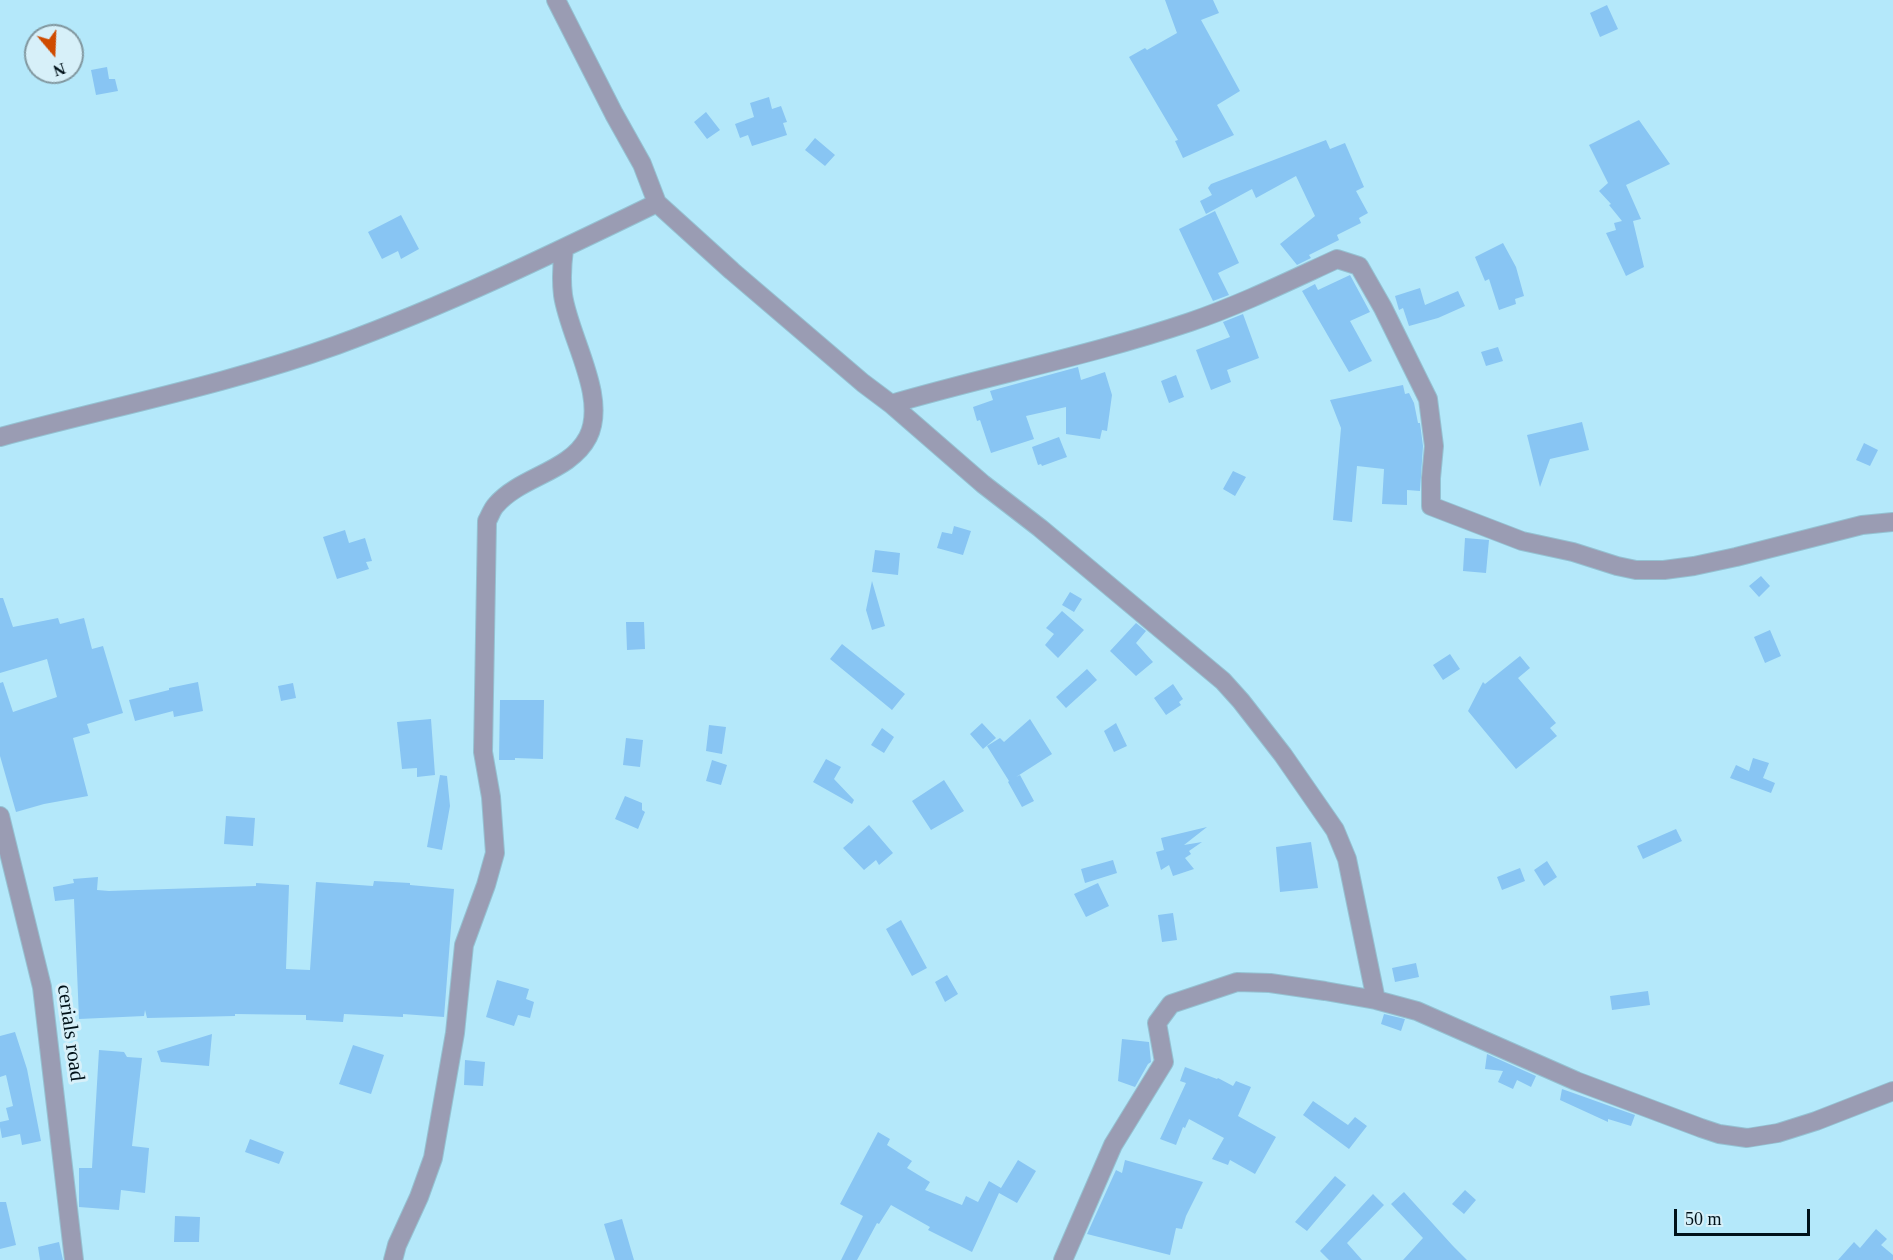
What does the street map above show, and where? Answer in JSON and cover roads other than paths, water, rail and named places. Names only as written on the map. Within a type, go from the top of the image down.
[{"type":"street","points":[[556,0],[642,164],[657,203],[732,271],[864,384],[891,404],[982,484],[1040,528],[1223,681],[1241,701],[1283,755],[1335,830],[1347,859],[1376,1000]]},
{"type":"street","points":[[0,437],[246,374],[336,345],[424,311],[564,249],[657,203]]},
{"type":"street","points":[[393,1260],[433,1158],[455,1033],[464,945],[495,853],[491,797],[483,752],[487,521],[495,505],[572,456],[587,438],[594,418],[590,388],[563,296],[561,272],[564,249]]},
{"type":"street","points":[[891,404],[1058,362],[1182,325],[1337,259],[1342,259],[1359,266],[1383,308],[1428,399],[1434,446],[1431,506],[1522,541],[1573,552],[1636,570],[1664,570],[1694,566],[1862,525],[1893,522]]},
{"type":"street","name":"cerials road","points":[[0,816],[42,987],[74,1260]]},
{"type":"street","points":[[1063,1260],[1113,1145],[1164,1062],[1157,1023],[1171,1004],[1237,982],[1303,987],[1376,1000],[1417,1011],[1576,1080],[1701,1128],[1728,1135],[1747,1138],[1778,1133],[1816,1121],[1893,1090]]}]
